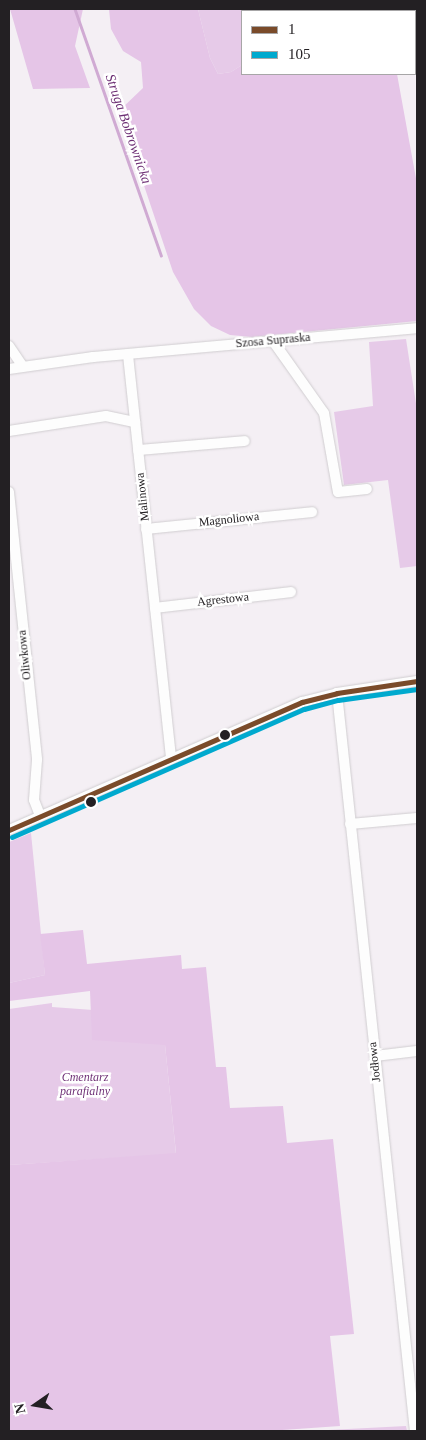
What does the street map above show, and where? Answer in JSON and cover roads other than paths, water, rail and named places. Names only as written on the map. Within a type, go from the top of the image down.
[{"type":"street","name":"Szosa Supraska","points":[[128,354],[417,328]]},
{"type":"street","points":[[273,341],[324,413],[338,492],[367,489]]},
{"type":"street","points":[[9,346],[22,365]]},
{"type":"street","points":[[9,369],[22,365],[128,354]]},
{"type":"street","name":"Malinowa","points":[[128,354],[171,759]]},
{"type":"street","points":[[9,431],[106,416],[135,422]]},
{"type":"street","points":[[138,450],[245,440]]},
{"type":"street","name":"Oliwkowa","points":[[9,492],[37,760],[34,800],[40,816]]},
{"type":"street","name":"Magnoliowa","points":[[146,528],[312,512]]},
{"type":"street","name":"Agrestowa","points":[[155,608],[291,592]]},
{"type":"street","points":[[9,830],[302,702],[337,693],[417,682]]},
{"type":"street","name":"Jodłowa","points":[[337,693],[415,1431]]},
{"type":"street","points":[[350,824],[417,818]]},
{"type":"street","points":[[374,1056],[417,1051]]},
{"type":"waterway","name":"Struga Bobrownicka","points":[[75,9],[161,255]]},
{"type":"park label","name":"Cmentarz parafialny","points":[[85,1085]]}]
